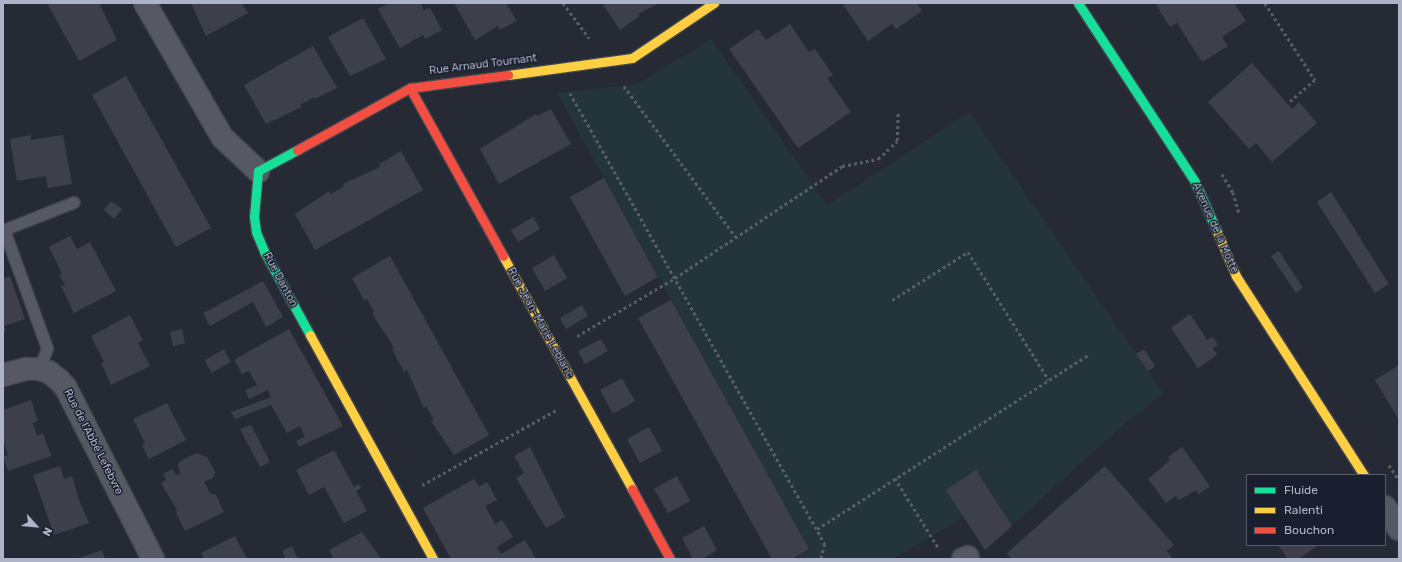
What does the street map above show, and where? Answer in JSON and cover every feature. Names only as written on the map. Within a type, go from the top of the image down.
[{"type":"street","points":[[145,3],[222,137],[258,171]]},
{"type":"street","name":"Rue Arnaud Tournant","points":[[258,171],[410,88],[632,58],[714,3]]},
{"type":"street","name":"Avenue de la Motte","points":[[1078,3],[1195,182],[1236,276],[1363,474]]},
{"type":"street","name":"Rue Jean-Marie Leblanc","points":[[410,88],[670,559]]},
{"type":"street","name":"Rue Danton","points":[[258,171],[254,217],[256,232],[265,253],[433,559]]},
{"type":"street","points":[[3,374],[26,369],[39,369]]},
{"type":"street","name":"Rue de l'Abbé Lefebvre","points":[[39,369],[49,372],[66,388],[154,559]]},
{"type":"street","points":[[1386,509],[1399,529]]},
{"type":"lane","points":[[39,369],[47,348],[3,230],[74,202]]},
{"type":"path","points":[[563,3],[735,236]]},
{"type":"path","points":[[1265,3],[1315,80],[1289,103]]},
{"type":"path","points":[[556,68],[817,529],[825,544],[821,559]]},
{"type":"path","points":[[554,350],[675,278],[735,236],[842,166],[878,159],[897,141],[898,112]]},
{"type":"path","points":[[1219,169],[1232,192],[1240,217]]},
{"type":"path","points":[[892,300],[968,252],[1049,380]]},
{"type":"path","points":[[817,529],[1090,354]]},
{"type":"path","points":[[399,498],[580,396]]},
{"type":"path","points":[[1386,460],[1399,480]]},
{"type":"path","points":[[895,478],[941,552]]},
{"type":"shaded area","points":[[711,39],[827,205],[969,112],[1163,393],[1115,432],[985,550],[964,517],[893,559],[795,559],[809,549],[557,93],[637,84]]},
{"type":"building","points":[[47,3],[99,3],[117,40],[79,61]]},
{"type":"building","points":[[191,3],[242,3],[248,13],[206,36]]},
{"type":"building","points":[[389,3],[420,3],[424,10],[430,8],[442,30],[425,39],[423,35],[400,48],[378,9]]},
{"type":"building","points":[[454,3],[506,3],[517,21],[500,30],[498,26],[475,40]]},
{"type":"building","points":[[602,3],[659,3],[638,14],[640,16],[620,30]]},
{"type":"building","points":[[842,3],[921,3],[918,5],[922,11],[896,29],[892,24],[868,41]]},
{"type":"building","points":[[1155,3],[1234,3],[1246,21],[1222,37],[1228,46],[1202,62],[1177,23],[1170,27]]},
{"type":"building","points":[[363,18],[386,59],[350,76],[328,37]]},
{"type":"building","points":[[790,24],[809,52],[815,49],[833,75],[827,78],[851,112],[798,148],[729,49],[758,29],[766,40]]},
{"type":"building","points":[[313,46],[337,88],[315,99],[314,97],[300,105],[302,107],[266,124],[244,85]]},
{"type":"building","points":[[1252,63],[1292,109],[1299,102],[1317,123],[1272,162],[1256,143],[1249,149],[1208,102]]},
{"type":"building","points":[[126,76],[211,228],[176,247],[92,95]]},
{"type":"building","points":[[551,109],[571,144],[499,184],[480,149],[536,114],[537,116]]},
{"type":"building","points":[[31,135],[31,140],[63,135],[72,184],[48,188],[46,176],[17,181],[10,139]]},
{"type":"building","points":[[401,151],[423,190],[315,250],[295,214],[329,191],[331,194],[344,186],[343,184],[380,167],[379,164]]},
{"type":"building","points":[[604,178],[658,277],[625,296],[570,197]]},
{"type":"building","points":[[1331,192],[1389,284],[1375,293],[1317,202]]},
{"type":"building","points":[[111,201],[122,209],[114,219],[104,210]]},
{"type":"building","points":[[533,217],[540,229],[518,242],[511,230]]},
{"type":"building","points":[[70,236],[77,249],[90,242],[116,291],[74,313],[61,286],[65,285],[59,275],[62,274],[49,247]]},
{"type":"building","points":[[1279,251],[1303,288],[1296,293],[1271,256]]},
{"type":"building","points":[[554,255],[567,278],[545,291],[532,268]]},
{"type":"building","points":[[390,256],[489,435],[454,455],[431,421],[434,420],[426,406],[424,408],[407,370],[404,372],[392,349],[394,348],[372,313],[374,312],[367,299],[364,300],[352,278]]},
{"type":"building","points":[[10,276],[25,319],[4,326],[6,332],[3,333],[3,279]]},
{"type":"building","points":[[263,281],[283,317],[266,327],[253,302],[210,326],[203,313]]},
{"type":"building","points":[[671,300],[809,549],[792,559],[772,559],[638,318]]},
{"type":"building","points":[[582,305],[588,316],[566,329],[560,318]]},
{"type":"building","points":[[1190,314],[1207,340],[1213,337],[1218,345],[1213,348],[1217,355],[1198,368],[1171,328]]},
{"type":"building","points":[[130,315],[143,340],[138,343],[150,366],[111,385],[101,363],[104,362],[91,336]]},
{"type":"building","points":[[182,329],[185,343],[173,346],[170,332]]},
{"type":"building","points":[[289,329],[343,426],[299,447],[296,441],[305,437],[300,426],[287,433],[271,405],[235,419],[231,412],[271,397],[268,390],[249,399],[245,390],[257,385],[249,371],[242,374],[234,360]]},
{"type":"building","points":[[601,339],[608,351],[585,364],[578,351]]},
{"type":"building","points":[[224,349],[231,362],[211,373],[205,360]]},
{"type":"building","points":[[1144,349],[1155,366],[1148,371],[1136,354]]},
{"type":"building","points":[[1399,365],[1399,420],[1375,380]]},
{"type":"building","points":[[622,378],[635,401],[613,414],[600,390]]},
{"type":"building","points":[[31,400],[38,421],[33,423],[37,436],[43,433],[51,456],[8,471],[3,457],[8,455],[3,440],[3,410]]},
{"type":"building","points":[[167,403],[186,440],[149,459],[142,445],[145,443],[133,419]]},
{"type":"building","points":[[251,425],[270,462],[260,467],[240,429]]},
{"type":"building","points":[[649,427],[662,451],[640,463],[627,439]]},
{"type":"building","points":[[530,447],[565,517],[546,528],[516,478],[524,473],[514,456]]},
{"type":"building","points":[[1182,447],[1210,486],[1199,494],[1196,490],[1179,500],[1176,496],[1166,503],[1148,479],[1170,460],[1168,457]]},
{"type":"building","points":[[334,450],[354,487],[359,484],[361,488],[356,491],[367,511],[344,523],[324,487],[309,495],[296,470]]},
{"type":"building","points":[[196,453],[207,457],[215,472],[213,478],[204,482],[210,493],[216,495],[224,512],[185,531],[175,511],[177,510],[161,483],[166,480],[163,474],[173,469],[176,475],[181,473],[178,467],[179,462]]},
{"type":"building","points":[[60,466],[64,479],[72,476],[79,500],[89,523],[54,535],[33,475]]},
{"type":"building","points":[[1105,466],[1174,545],[1167,551],[1173,559],[1012,559],[1007,553]]},
{"type":"building","points":[[976,470],[1012,526],[985,550],[946,490]]},
{"type":"building","points":[[677,476],[690,501],[668,513],[654,489]]},
{"type":"building","points":[[474,479],[479,487],[487,482],[497,500],[485,506],[495,524],[502,520],[513,537],[497,547],[501,554],[525,540],[536,559],[451,559],[423,508]]},
{"type":"building","points":[[704,526],[717,550],[702,559],[693,559],[682,538]]},
{"type":"building","points":[[362,532],[381,559],[334,559],[329,550]]},
{"type":"building","points":[[235,536],[247,559],[204,559],[201,553]]},
{"type":"building","points":[[292,546],[298,559],[286,559],[282,551]]},
{"type":"building","points":[[1279,546],[1318,546],[1298,559],[1288,559]]},
{"type":"building","points":[[102,550],[105,559],[76,559]]},
{"type":"traffic: fast","points":[[1078,3],[1195,182],[1218,234]]},
{"type":"traffic: fast","points":[[297,150],[258,171],[254,217],[256,232],[265,253],[310,335]]},
{"type":"traffic: slow","points":[[508,75],[632,58],[714,3]]},
{"type":"traffic: slow","points":[[1218,234],[1236,276],[1363,474]]},
{"type":"traffic: slow","points":[[503,256],[632,489]]},
{"type":"traffic: slow","points":[[310,335],[433,559]]},
{"type":"traffic: jam","points":[[297,150],[410,88],[508,75]]},
{"type":"traffic: jam","points":[[410,88],[503,256]]},
{"type":"traffic: jam","points":[[632,489],[670,559]]}]
